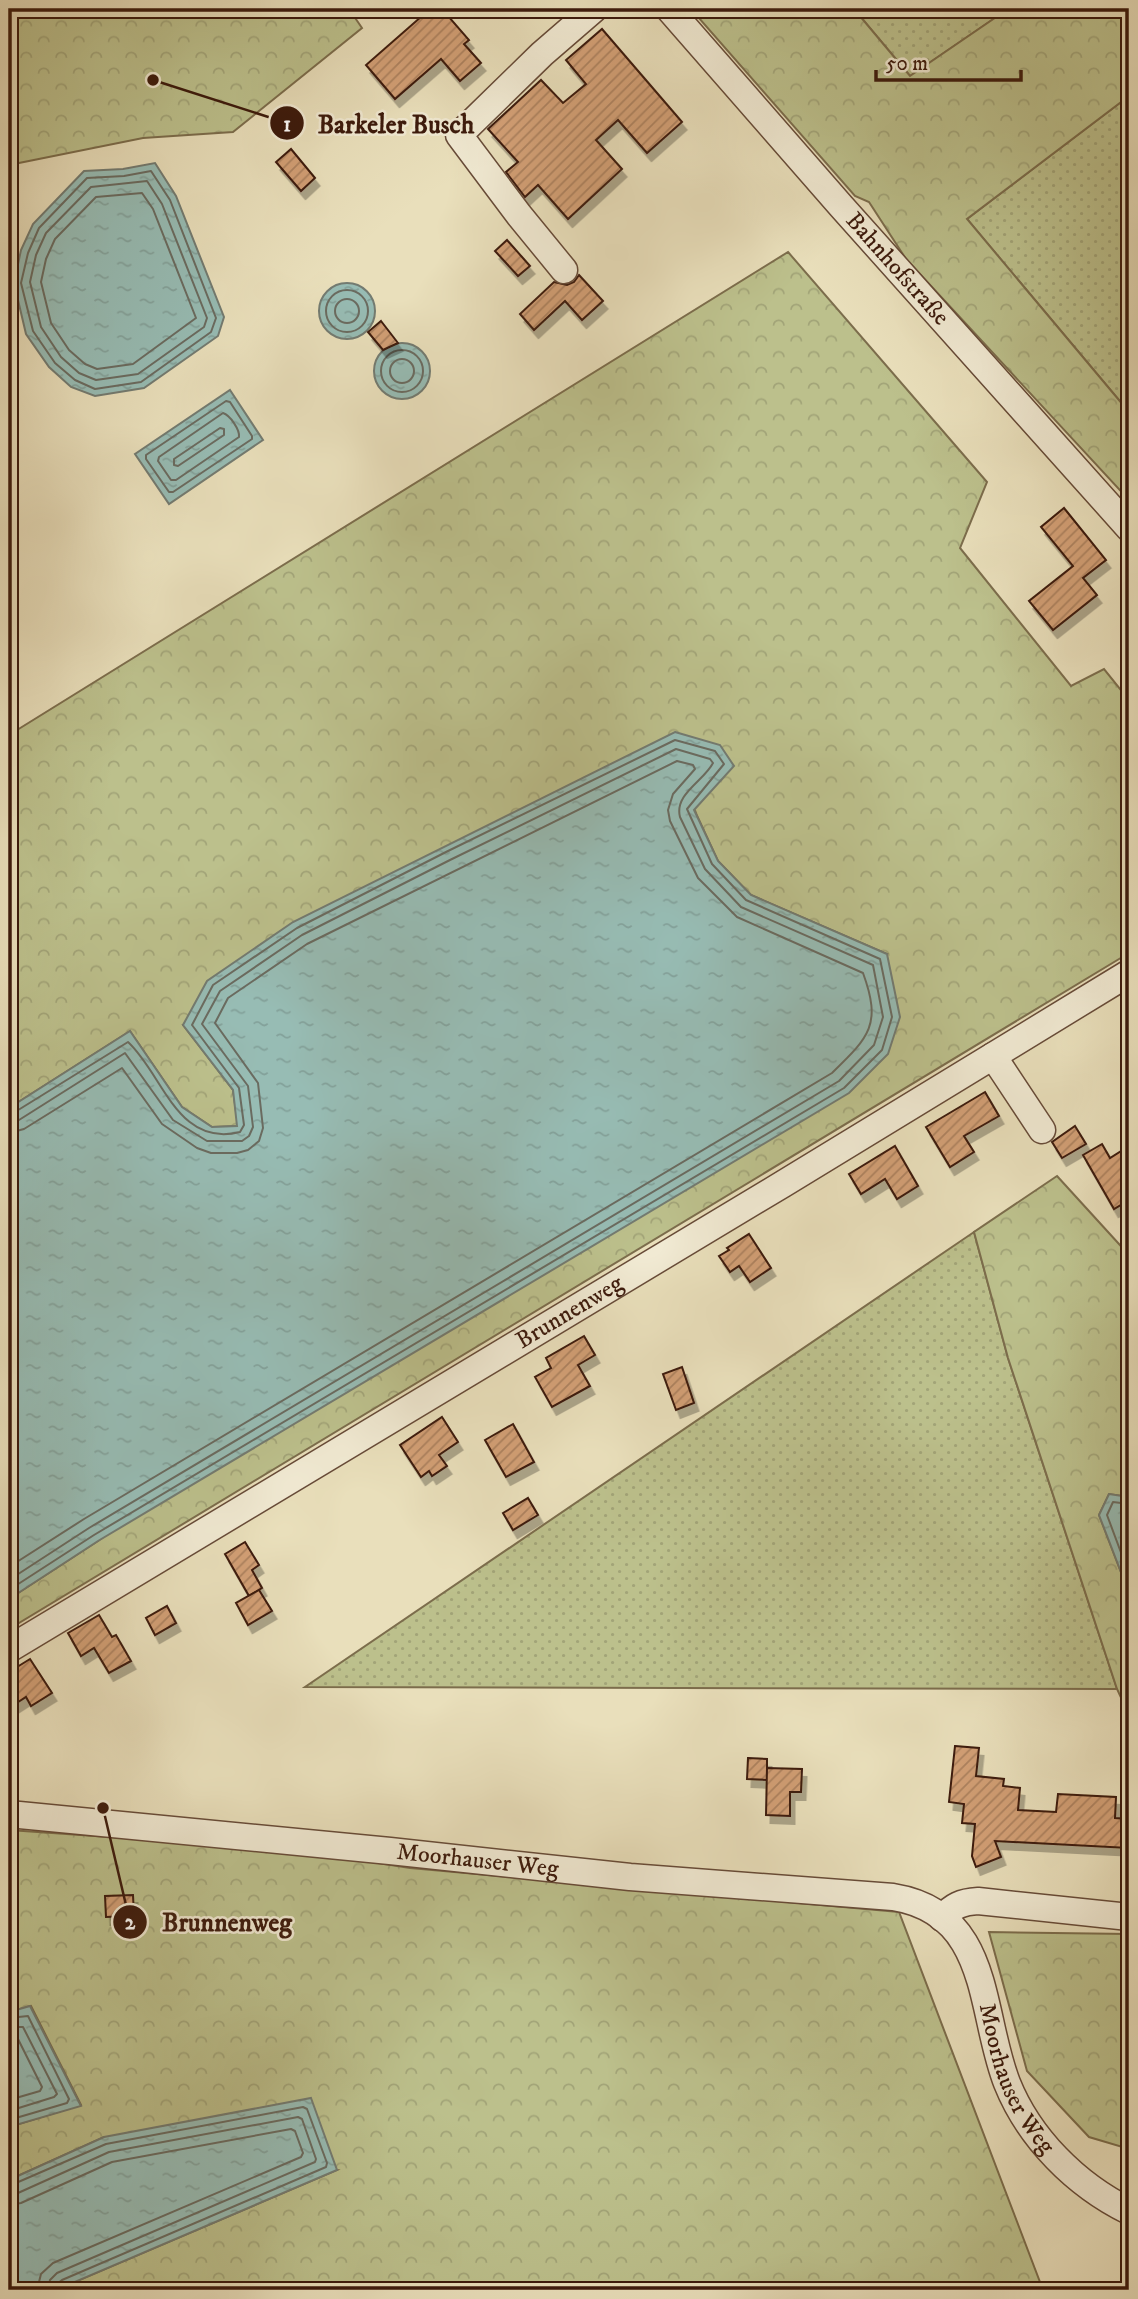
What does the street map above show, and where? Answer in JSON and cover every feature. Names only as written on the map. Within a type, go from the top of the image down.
[{"type":"street","points":[[564,270],[460,135],[542,54],[593,9]]},
{"type":"street","name":"Bahnhofstraße","points":[[669,9],[859,227],[1129,528]]},
{"type":"street","name":"Brunnenweg","points":[[9,1649],[1129,973]]},
{"type":"street","points":[[993,1056],[1042,1130]]},
{"type":"street","name":"Moorhauser Weg","points":[[9,1814],[631,1877],[893,1898],[914,1902],[942,1918],[964,1942],[975,1961],[985,1989],[996,2047],[1007,2082],[1022,2113],[1046,2147],[1077,2177],[1129,2211]]},
{"type":"street","points":[[942,1918],[953,1906],[978,1900],[1129,1917]]},
{"type":"green space","points":[[9,9],[349,9],[362,28],[233,132],[143,138],[9,165]]},
{"type":"green space","points":[[691,9],[854,9],[910,76],[1008,9],[1129,9],[1129,96],[967,219],[1129,412],[1129,500],[906,259],[869,202],[855,196]]},
{"type":"green space","points":[[854,9],[1008,9],[910,76]]},
{"type":"green space","points":[[1129,96],[1129,412],[967,219]]},
{"type":"green space","points":[[788,252],[987,482],[960,548],[1071,686],[1104,669],[1129,700],[1129,953],[9,1629],[9,1599],[98,1541],[887,954],[751,895],[718,861],[694,809],[183,1025],[233,1090],[238,1126],[212,1127],[182,1107],[130,1031],[9,1108],[9,735]]},
{"type":"green space","points":[[1057,1176],[1129,1255],[1129,1497],[1109,1494],[1099,1515],[1129,1593],[1129,1715],[1117,1689],[1008,1358],[974,1232]]},
{"type":"green space","points":[[974,1232],[1008,1358],[1117,1689],[305,1687]]},
{"type":"green space","points":[[9,1830],[295,1850],[410,1868],[899,1912],[1040,2282],[1056,2290],[56,2290],[337,2170],[104,2137],[9,2180],[9,2127],[81,2105],[31,2006],[9,2012]]},
{"type":"green space","points":[[989,1932],[1129,1934],[1129,2149],[1089,2137],[1027,2071]]},
{"type":"water","points":[[155,163],[176,196],[224,317],[218,336],[144,388],[95,396],[71,387],[49,367],[26,334],[14,283],[21,250],[33,224],[84,171],[123,169]]},
{"type":"water","points":[[341,283],[353,283],[367,291],[375,305],[373,322],[367,331],[353,339],[341,339],[324,327],[319,317],[319,305],[331,288]]},
{"type":"water","points":[[402,343],[413,345],[422,351],[428,360],[428,382],[422,391],[413,397],[402,399],[391,397],[382,391],[376,382],[374,371],[376,360],[382,351],[391,345]]},
{"type":"water","points":[[230,390],[263,440],[169,504],[135,454]]},
{"type":"water","points":[[675,732],[720,745],[734,766],[694,810],[718,861],[751,895],[887,954],[900,1017],[888,1054],[849,1093],[98,1541],[9,1599],[9,1108],[130,1031],[182,1107],[212,1127],[237,1126],[233,1090],[183,1025],[207,981],[293,922]]},
{"type":"water","points":[[1109,1494],[1129,1497],[1129,1593],[1099,1515]]},
{"type":"water","points":[[30,2006],[81,2106],[9,2127],[9,2012]]},
{"type":"water","points":[[311,2098],[337,2170],[56,2290],[9,2290],[9,2180],[104,2137]]},
{"type":"building","points":[[430,9],[442,9],[469,40],[464,44],[481,63],[460,81],[441,59],[395,99],[366,65]]},
{"type":"building","points":[[602,29],[682,122],[647,153],[618,120],[596,140],[622,169],[568,219],[538,185],[525,197],[506,172],[518,162],[488,129],[541,80],[563,103],[586,84],[566,60]]},
{"type":"building","points":[[291,149],[315,178],[301,191],[276,162]]},
{"type":"building","points":[[507,240],[530,266],[518,276],[495,251]]},
{"type":"building","points":[[579,275],[603,301],[582,320],[565,301],[534,330],[520,314],[554,282],[567,285],[574,282]]},
{"type":"building","points":[[381,321],[398,343],[383,350],[368,332]]},
{"type":"building","points":[[1064,508],[1106,560],[1083,578],[1097,595],[1053,630],[1029,601],[1073,566],[1041,527]]},
{"type":"building","points":[[985,1092],[999,1116],[964,1136],[974,1152],[950,1167],[926,1127]]},
{"type":"building","points":[[1075,1126],[1086,1144],[1062,1158],[1052,1142]]},
{"type":"building","points":[[1102,1144],[1110,1158],[1129,1146],[1129,1200],[1114,1209],[1083,1155]]},
{"type":"building","points":[[895,1146],[918,1186],[897,1199],[885,1179],[861,1194],[849,1174]]},
{"type":"building","points":[[749,1234],[771,1268],[750,1282],[739,1266],[730,1272],[719,1256]]},
{"type":"building","points":[[584,1336],[595,1355],[578,1365],[590,1386],[552,1407],[535,1377],[551,1368],[546,1358]]},
{"type":"building","points":[[682,1367],[694,1403],[676,1410],[663,1374]]},
{"type":"building","points":[[442,1417],[458,1442],[439,1455],[447,1466],[432,1476],[429,1471],[421,1477],[400,1445]]},
{"type":"building","points":[[513,1424],[534,1462],[506,1477],[485,1440]]},
{"type":"building","points":[[528,1498],[538,1515],[513,1530],[503,1513]]},
{"type":"building","points":[[245,1542],[259,1565],[252,1570],[262,1588],[249,1596],[225,1554]]},
{"type":"building","points":[[259,1590],[272,1611],[248,1625],[236,1603]]},
{"type":"building","points":[[167,1606],[176,1623],[155,1635],[146,1618]]},
{"type":"building","points":[[99,1615],[112,1637],[116,1635],[131,1661],[109,1673],[94,1648],[81,1656],[68,1633]]},
{"type":"building","points":[[30,1659],[52,1693],[31,1706],[26,1697],[9,1708],[9,1672]]},
{"type":"building","points":[[955,1746],[979,1748],[976,1776],[1004,1779],[1003,1786],[1020,1788],[1018,1810],[1056,1812],[1058,1794],[1116,1797],[1115,1818],[1129,1819],[1129,1848],[995,1841],[1001,1857],[976,1867],[972,1856],[975,1824],[962,1823],[964,1804],[949,1802]]},
{"type":"building","points":[[748,1758],[767,1759],[767,1780],[747,1779]]},
{"type":"building","points":[[767,1768],[802,1769],[801,1792],[790,1792],[790,1816],[766,1815]]},
{"type":"building","points":[[133,1895],[134,1916],[106,1917],[105,1896]]},
{"type":"place","name":"Barkeler Busch","points":[[153,80]]},
{"type":"place","name":"Brunnenweg","points":[[103,1808]]}]
